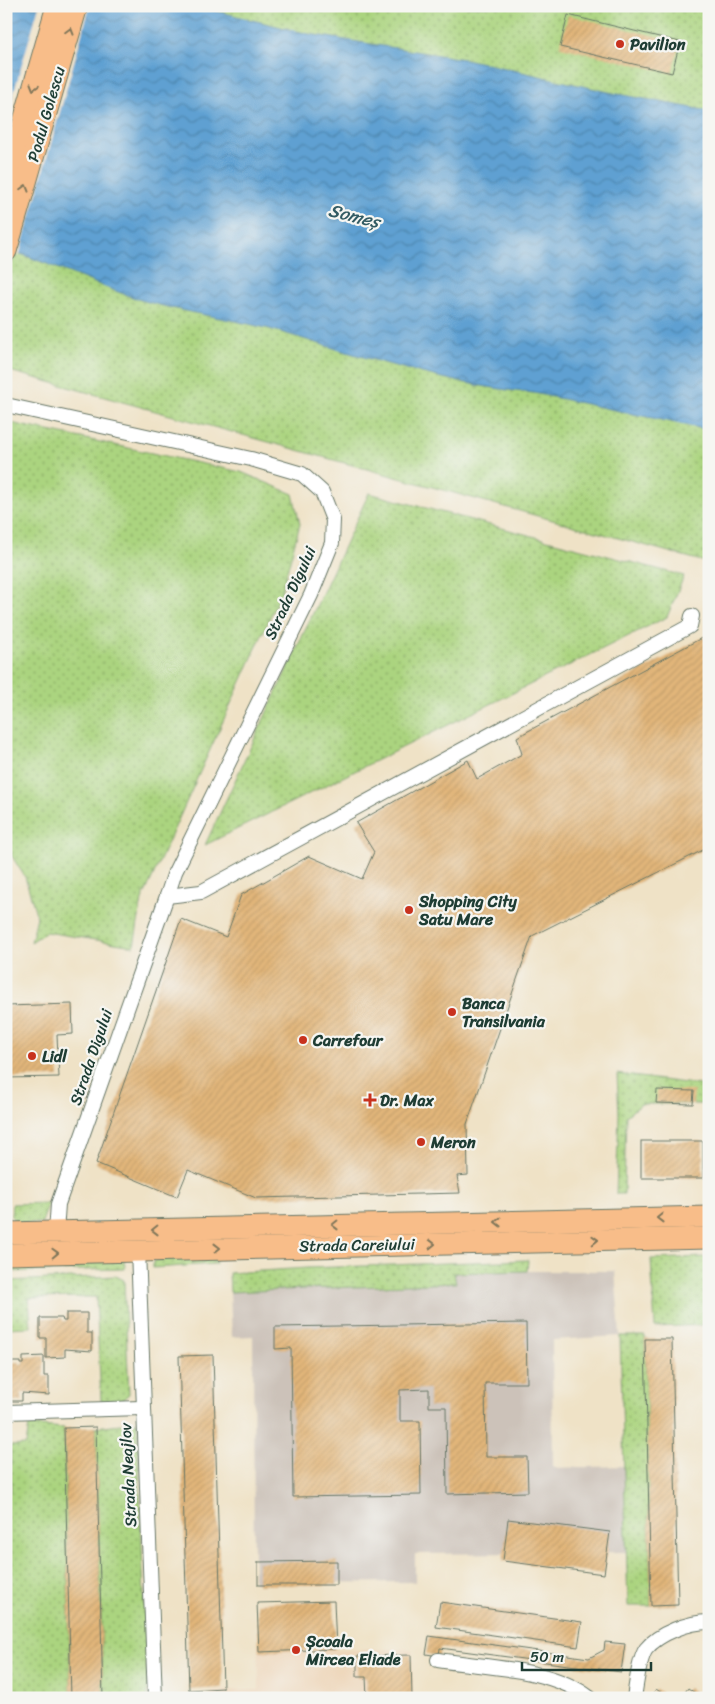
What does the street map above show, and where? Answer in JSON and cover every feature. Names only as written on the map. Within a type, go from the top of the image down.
[{"type":"main road","name":"Podul Golescu","points":[[6,183],[57,6]]},
{"type":"main road","name":"Podul Golescu","points":[[6,251],[77,6]]},
{"type":"main road","name":"Strada Careiului","points":[[6,1233],[709,1217]]},
{"type":"main road","name":"Strada Careiului","points":[[6,1254],[709,1238]]},
{"type":"street","name":"Strada Digului","points":[[6,404],[252,459],[302,474],[322,492],[332,520],[332,543],[311,595],[175,872],[58,1204],[56,1232]]},
{"type":"street","points":[[167,896],[201,892],[690,626],[692,616]]},
{"type":"street","name":"Strada Neajlov","points":[[138,1250],[142,1408],[156,1698]]},
{"type":"street","points":[[6,1412],[142,1408]]},
{"type":"street","points":[[634,1698],[645,1650],[655,1641],[685,1626],[697,1622],[709,1622]]},
{"type":"street","points":[[438,1660],[536,1675],[575,1687],[590,1698]]},
{"type":"shaded area","points":[[615,1271],[620,1336],[552,1340],[553,1468],[625,1466],[627,1552],[415,1554],[415,1582],[254,1583],[253,1336],[232,1337],[230,1292],[456,1283],[454,1273]]},
{"type":"shaded area","name":"Școala Mircea Eliade","points":[[334,1601],[335,1650],[412,1649],[413,1698],[210,1698],[210,1691],[259,1690],[258,1602]]},
{"type":"green space","points":[[6,6],[709,6],[709,563],[6,370]]},
{"type":"green space","points":[[6,422],[241,472],[293,494],[300,524],[281,593],[142,900],[134,946],[46,932],[31,942],[37,917],[25,877],[6,847]]},
{"type":"green space","points":[[369,493],[684,576],[667,617],[205,845]]},
{"type":"green space","points":[[617,1074],[709,1086],[709,1104],[641,1104],[626,1116],[624,1194],[616,1194],[619,1115]]},
{"type":"green space","points":[[48,1203],[42,1223],[17,1223],[11,1216],[12,1204]]},
{"type":"green space","points":[[213,1252],[216,1264],[153,1268],[153,1261]]},
{"type":"green space","points":[[124,1256],[125,1269],[6,1272],[6,1260]]},
{"type":"green space","points":[[709,1257],[709,1325],[655,1327],[651,1259]]},
{"type":"green space","points":[[528,1260],[527,1271],[454,1273],[456,1283],[230,1292],[229,1273],[307,1268]]},
{"type":"green space","points":[[116,1276],[124,1280],[129,1394],[120,1402],[101,1401],[96,1297],[29,1298],[31,1327],[6,1328],[6,1281]]},
{"type":"green space","points":[[620,1336],[645,1336],[651,1606],[628,1606]]},
{"type":"green space","points":[[137,1422],[148,1698],[103,1698],[96,1427]]},
{"type":"green space","points":[[29,1425],[64,1428],[71,1698],[6,1698],[6,1494],[11,1491],[10,1446],[26,1445]]},
{"type":"water","name":"Someș","points":[[6,6],[196,6],[309,34],[470,60],[613,93],[709,111],[709,430],[534,393],[471,384],[376,361],[266,328],[141,300],[6,249]]},
{"type":"pier","points":[[39,6],[90,6],[19,256],[6,252],[6,119]]},
{"type":"building","name":"Pavilion","points":[[568,15],[680,42],[672,73],[560,47]]},
{"type":"building","name":"Shopping City Satu Mare","points":[[709,634],[709,847],[532,936],[467,1124],[468,1175],[457,1176],[460,1193],[256,1198],[188,1170],[177,1197],[96,1163],[181,919],[226,937],[241,895],[309,856],[362,879],[374,852],[356,823],[468,760],[477,779],[522,754],[517,737]]},
{"type":"building","name":"Lidl","points":[[72,1004],[73,1034],[57,1035],[59,1077],[6,1078],[6,1006]]},
{"type":"building","points":[[657,1090],[694,1091],[693,1104],[656,1103]]},
{"type":"building","points":[[641,1141],[703,1141],[703,1178],[641,1178]]},
{"type":"building","points":[[66,1313],[87,1313],[87,1333],[92,1333],[92,1351],[65,1349],[65,1357],[46,1358],[46,1338],[40,1338],[40,1318],[62,1318],[63,1321],[66,1321]]},
{"type":"building","points":[[526,1323],[527,1383],[485,1383],[486,1457],[527,1457],[528,1492],[447,1494],[446,1407],[429,1407],[429,1389],[400,1390],[400,1421],[420,1421],[421,1495],[293,1497],[291,1348],[275,1349],[275,1327]]},
{"type":"building","points":[[645,1339],[672,1339],[678,1605],[651,1606]]},
{"type":"building","points":[[213,1355],[223,1688],[189,1690],[179,1356]]},
{"type":"building","points":[[44,1356],[44,1376],[49,1376],[49,1395],[22,1393],[22,1401],[6,1401],[6,1362],[20,1362],[20,1364],[23,1364],[23,1357]]},
{"type":"building","points":[[96,1427],[103,1698],[71,1698],[64,1428]]},
{"type":"building","points":[[508,1519],[610,1532],[604,1574],[503,1561]]},
{"type":"building","points":[[337,1561],[337,1585],[258,1585],[258,1562]]},
{"type":"building","points":[[334,1601],[336,1649],[259,1652],[257,1603]]},
{"type":"building","points":[[440,1602],[582,1622],[578,1647],[436,1627]]},
{"type":"building","points":[[429,1636],[589,1658],[604,1650],[605,1642],[625,1644],[621,1672],[440,1648],[439,1656],[426,1654]]},
{"type":"building","points":[[411,1655],[412,1698],[367,1698],[366,1677],[357,1677],[357,1656]]},
{"type":"building","points":[[688,1688],[702,1698],[681,1698]]},
{"type":"building","points":[[656,1689],[669,1698],[650,1698]]},
{"type":"place","name":"Pavilion","points":[[620,44]]},
{"type":"place","name":"Shopping City Satu Mare","points":[[409,910]]},
{"type":"place","name":"Banca Transilvania","points":[[452,1012]]},
{"type":"place","name":"Carrefour","points":[[303,1040]]},
{"type":"place","name":"Lidl","points":[[32,1056]]},
{"type":"place","name":"Dr. Max","points":[[370,1100]]},
{"type":"place","name":"Meron","points":[[421,1142]]},
{"type":"place","name":"Școala Mircea Eliade","points":[[296,1650]]}]
